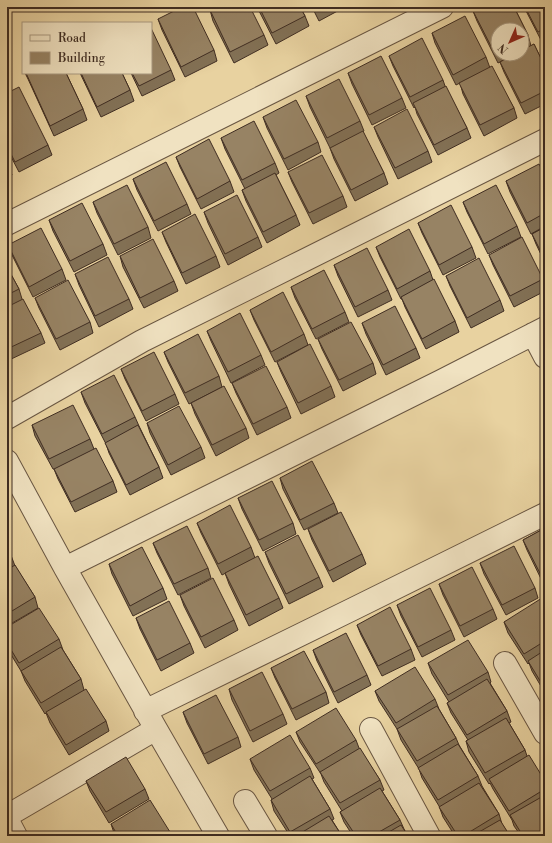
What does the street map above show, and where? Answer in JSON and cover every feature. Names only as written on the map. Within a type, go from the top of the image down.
[{"type":"street","points":[[7,224],[442,7]]},
{"type":"street","points":[[7,418],[142,341],[545,140]]},
{"type":"street","points":[[65,568],[442,381],[539,331],[545,356]]},
{"type":"street","points":[[7,461],[65,568],[218,836]]},
{"type":"street","points":[[7,816],[151,720],[346,613],[545,514]]},
{"type":"street","points":[[505,662],[545,733]]},
{"type":"street","points":[[371,729],[429,836]]},
{"type":"street","points":[[245,801],[266,836]]},
{"type":"street","points":[[7,819],[16,836]]},
{"type":"building","points":[[182,7],[193,7],[214,50],[181,67],[158,19]]},
{"type":"building","points":[[216,7],[250,7],[264,35],[230,52],[210,10]]},
{"type":"building","points":[[259,7],[300,7],[305,16],[272,33]]},
{"type":"building","points":[[314,7],[322,7],[315,10]]},
{"type":"building","points":[[481,7],[514,7],[522,22],[490,22],[490,44],[473,11]]},
{"type":"building","points":[[525,7],[545,7],[545,28],[538,32]]},
{"type":"building","points":[[465,16],[486,57],[453,75],[432,33]]},
{"type":"building","points":[[152,30],[171,70],[139,86],[133,74],[152,74]]},
{"type":"building","points":[[422,38],[443,80],[410,97],[389,56]]},
{"type":"building","points":[[534,44],[545,67],[545,91],[521,103],[500,62],[530,62],[530,46]]},
{"type":"building","points":[[381,56],[402,98],[369,115],[348,73]]},
{"type":"building","points":[[492,66],[514,108],[480,125],[459,83]]},
{"type":"building","points":[[26,74],[66,74],[83,109],[50,126]]},
{"type":"building","points":[[81,74],[122,74],[130,90],[97,107]]},
{"type":"building","points":[[339,79],[360,121],[327,138],[306,96]]},
{"type":"building","points":[[446,86],[467,128],[434,145],[413,103]]},
{"type":"building","points":[[19,87],[48,145],[15,162],[7,146],[7,93]]},
{"type":"building","points":[[296,100],[318,142],[284,159],[263,117]]},
{"type":"building","points":[[407,109],[428,151],[395,168],[374,127]]},
{"type":"building","points":[[254,121],[275,163],[242,180],[221,138]]},
{"type":"building","points":[[363,131],[384,173],[351,190],[330,148]]},
{"type":"building","points":[[209,139],[230,181],[197,199],[176,157]]},
{"type":"building","points":[[322,155],[343,196],[309,213],[288,172]]},
{"type":"building","points":[[166,162],[187,204],[154,221],[133,179]]},
{"type":"building","points":[[539,164],[545,175],[545,213],[527,223],[506,181]]},
{"type":"building","points":[[275,173],[296,215],[263,232],[242,190]]},
{"type":"building","points":[[127,185],[148,227],[114,244],[93,202]]},
{"type":"building","points":[[496,185],[517,226],[484,244],[463,202]]},
{"type":"building","points":[[237,195],[258,237],[225,254],[204,212]]},
{"type":"building","points":[[82,203],[103,244],[70,261],[49,220]]},
{"type":"building","points":[[451,205],[472,247],[439,265],[418,223]]},
{"type":"building","points":[[195,214],[216,256],[182,273],[162,232]]},
{"type":"building","points":[[545,227],[545,260],[532,234]]},
{"type":"building","points":[[41,228],[62,269],[29,287],[8,245]]},
{"type":"building","points":[[409,229],[430,271],[397,289],[376,247]]},
{"type":"building","points":[[522,237],[543,279],[510,296],[489,255]]},
{"type":"building","points":[[153,239],[174,281],[140,298],[120,256]]},
{"type":"building","points":[[367,248],[388,290],[355,307],[334,265]]},
{"type":"building","points":[[108,257],[129,299],[95,316],[75,274]]},
{"type":"building","points":[[479,258],[500,300],[467,318],[446,276]]},
{"type":"building","points":[[7,267],[19,289],[7,295]]},
{"type":"building","points":[[324,270],[345,312],[312,329],[291,287]]},
{"type":"building","points":[[434,279],[455,321],[422,339],[401,297]]},
{"type":"building","points":[[68,280],[90,322],[56,339],[35,298]]},
{"type":"building","points":[[283,292],[304,334],[271,352],[250,310]]},
{"type":"building","points":[[23,299],[41,333],[7,349],[7,307]]},
{"type":"building","points":[[395,306],[416,348],[383,365],[362,323]]},
{"type":"building","points":[[240,313],[261,355],[228,372],[207,331]]},
{"type":"building","points":[[351,322],[373,363],[339,380],[318,339]]},
{"type":"building","points":[[198,334],[219,376],[185,393],[164,352]]},
{"type":"building","points":[[310,344],[331,386],[298,403],[277,362]]},
{"type":"building","points":[[154,352],[175,394],[142,411],[121,369]]},
{"type":"building","points":[[266,366],[287,407],[253,424],[232,383]]},
{"type":"building","points":[[114,375],[135,417],[102,434],[81,392]]},
{"type":"building","points":[[224,386],[246,428],[212,445],[191,403]]},
{"type":"building","points":[[73,405],[90,439],[49,459],[32,425]]},
{"type":"building","points":[[179,406],[201,447],[168,465],[147,423]]},
{"type":"building","points":[[138,425],[159,467],[126,485],[105,443]]},
{"type":"building","points":[[96,448],[113,481],[71,502],[54,469]]},
{"type":"building","points":[[312,461],[334,503],[300,520],[280,478]]},
{"type":"building","points":[[272,481],[293,523],[259,540],[238,498]]},
{"type":"building","points":[[230,505],[251,547],[218,564],[197,523]]},
{"type":"building","points":[[341,512],[362,554],[329,571],[308,529]]},
{"type":"building","points":[[187,526],[208,568],[174,584],[153,543]]},
{"type":"building","points":[[545,528],[545,581],[544,581],[523,540]]},
{"type":"building","points":[[298,535],[319,577],[286,594],[265,552]]},
{"type":"building","points":[[514,546],[535,588],[502,605],[480,563]]},
{"type":"building","points":[[142,547],[163,588],[130,606],[109,564]]},
{"type":"building","points":[[7,550],[12,558],[7,561]]},
{"type":"building","points":[[258,556],[279,598],[246,615],[225,573]]},
{"type":"building","points":[[15,565],[35,597],[7,614],[7,570]]},
{"type":"building","points":[[472,567],[493,609],[460,626],[439,584]]},
{"type":"building","points":[[213,578],[234,620],[201,637],[180,595]]},
{"type":"building","points":[[430,588],[451,630],[418,647],[397,605]]},
{"type":"building","points":[[542,598],[545,604],[545,641],[524,654],[504,622]]},
{"type":"building","points":[[169,601],[190,643],[157,660],[136,618]]},
{"type":"building","points":[[390,607],[411,649],[378,666],[357,625]]},
{"type":"building","points":[[39,608],[59,639],[19,663],[7,643],[7,627]]},
{"type":"building","points":[[346,633],[367,675],[334,692],[313,650]]},
{"type":"building","points":[[468,640],[488,672],[448,695],[428,663]]},
{"type":"building","points":[[61,647],[81,679],[41,703],[21,671]]},
{"type":"building","points":[[545,650],[545,689],[528,661]]},
{"type":"building","points":[[304,651],[326,692],[292,709],[271,668]]},
{"type":"building","points":[[415,667],[435,699],[396,723],[375,691]]},
{"type":"building","points":[[262,672],[283,714],[250,731],[229,689]]},
{"type":"building","points":[[487,679],[507,711],[467,735],[447,703]]},
{"type":"building","points":[[86,689],[106,721],[66,745],[46,712]]},
{"type":"building","points":[[216,695],[238,737],[204,754],[183,712]]},
{"type":"building","points":[[437,706],[456,738],[417,761],[397,729]]},
{"type":"building","points":[[336,708],[356,740],[316,764],[296,732]]},
{"type":"building","points":[[506,718],[525,750],[485,773],[466,741]]},
{"type":"building","points":[[290,735],[310,768],[270,791],[250,759]]},
{"type":"building","points":[[458,744],[478,776],[438,800],[418,768]]},
{"type":"building","points":[[360,748],[380,780],[340,803],[320,772]]},
{"type":"building","points":[[529,755],[545,781],[545,789],[509,811],[489,779]]},
{"type":"building","points":[[126,757],[145,789],[106,812],[86,781]]},
{"type":"building","points":[[310,776],[330,809],[290,832],[271,800]]},
{"type":"building","points":[[479,783],[499,814],[463,836],[458,836],[439,807]]},
{"type":"building","points":[[380,788],[400,820],[372,836],[356,836],[340,812]]},
{"type":"building","points":[[545,795],[545,836],[523,836],[510,815]]},
{"type":"building","points":[[150,800],[170,832],[164,836],[118,836],[111,824]]},
{"type":"building","points":[[329,816],[342,836],[296,836]]},
{"type":"building","points":[[500,820],[510,836],[472,836]]},
{"type":"building","points":[[401,825],[408,836],[382,836]]}]
